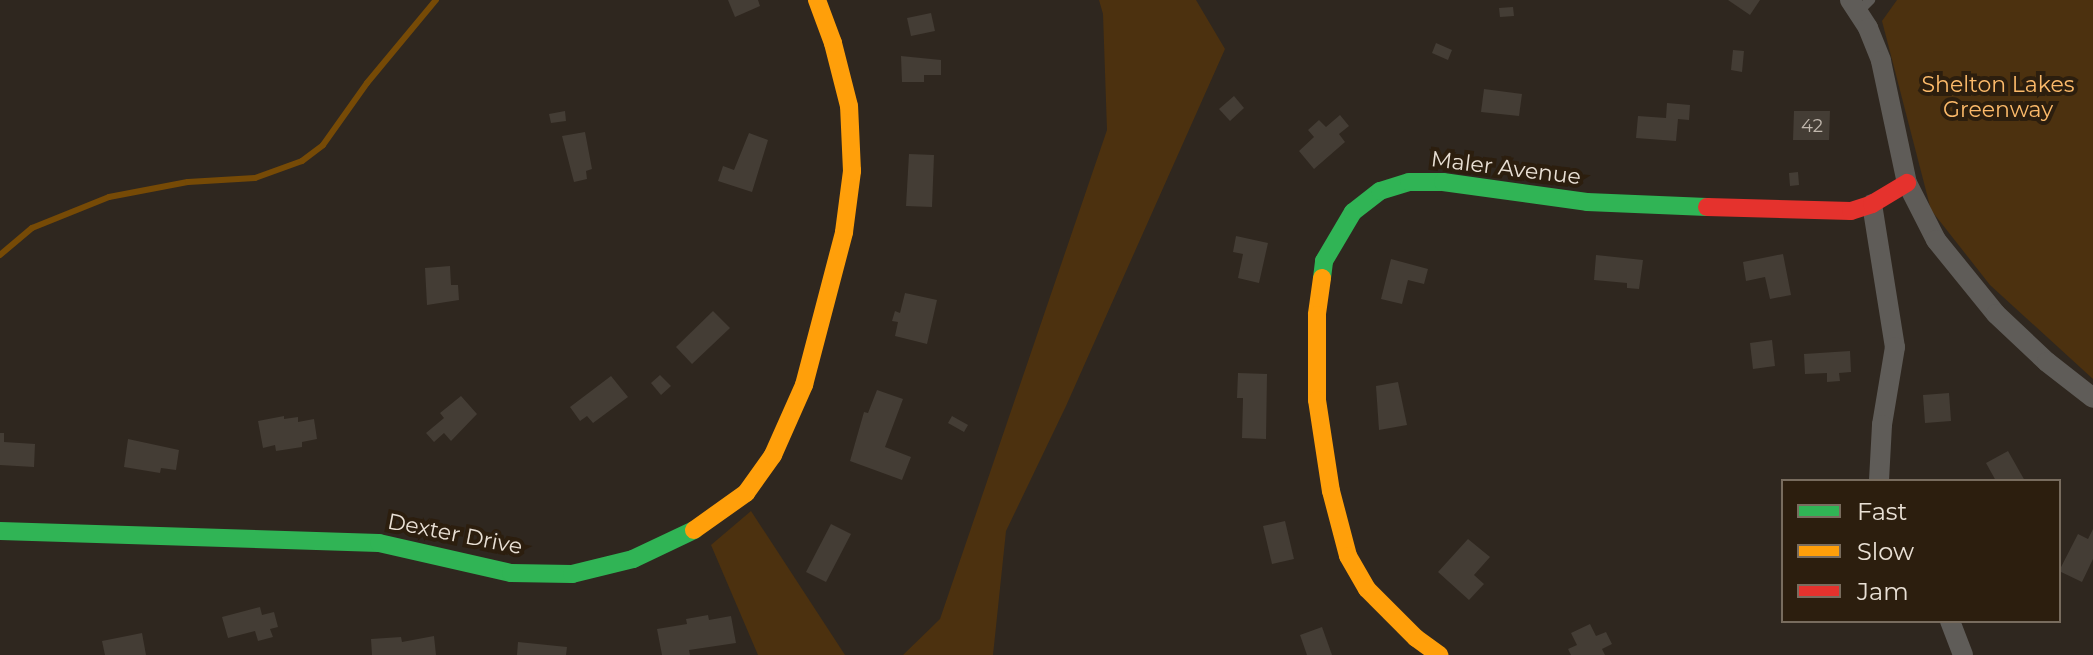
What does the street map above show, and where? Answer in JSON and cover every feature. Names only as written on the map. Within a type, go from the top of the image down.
[{"type":"street","name":"Dexter Drive","points":[[0,531],[379,543],[511,573],[572,574],[633,559],[677,540],[713,518],[746,493],[773,455],[804,385],[844,232],[852,171],[849,106],[833,43],[817,0]]},
{"type":"street","points":[[1860,4],[1881,61],[1907,183],[1936,240],[1961,274],[2025,342],[2093,398]]},
{"type":"street","name":"Maler Avenue","points":[[1439,655],[1416,638],[1367,589],[1348,556],[1331,491],[1317,400],[1317,315],[1324,261],[1353,212],[1380,191],[1409,182],[1443,182],[1587,202],[1740,210],[1851,211],[1872,204],[1907,183]]},
{"type":"street","points":[[1872,204],[1895,347],[1882,425],[1879,479]]},
{"type":"street","points":[[1951,623],[1963,655]]},
{"type":"green space","points":[[1099,0],[1196,0],[1225,49],[1066,406],[1006,531],[993,655],[903,655],[940,619],[1107,130],[1103,14]]},
{"type":"green space","name":"Shelton Lakes Greenway","points":[[1897,0],[2093,0],[2093,379],[1990,285],[1931,210],[1882,21]]},
{"type":"green space","points":[[751,511],[845,655],[758,655],[711,545]]},
{"type":"building","points":[[728,0],[758,0],[760,6],[735,17]]},
{"type":"building","points":[[1728,0],[1760,0],[1750,15]]},
{"type":"building","points":[[1513,7],[1514,16],[1500,17],[1499,8]]},
{"type":"building","points":[[931,13],[935,31],[911,36],[907,18]]},
{"type":"building","points":[[1436,43],[1452,50],[1448,60],[1432,53]]},
{"type":"building","points":[[1733,50],[1744,51],[1742,72],[1731,70]]},
{"type":"building","points":[[901,56],[941,60],[941,75],[924,75],[924,82],[902,82]]},
{"type":"building","points":[[1484,89],[1522,94],[1519,116],[1481,112]]},
{"type":"building","points":[[1234,96],[1244,108],[1230,121],[1219,109]]},
{"type":"building","points":[[1667,103],[1690,105],[1689,120],[1678,119],[1676,141],[1636,138],[1638,116],[1666,118]]},
{"type":"building","points":[[565,111],[566,121],[551,123],[549,114]]},
{"type":"building","points":[[1794,111],[1830,111],[1829,140],[1793,140]]},
{"type":"building","points":[[1340,115],[1349,126],[1339,134],[1345,142],[1314,169],[1299,151],[1314,137],[1308,130],[1319,120],[1326,127]]},
{"type":"building","points":[[585,132],[592,169],[586,171],[587,179],[574,182],[562,136]]},
{"type":"building","points":[[749,133],[768,140],[752,192],[718,181],[723,166],[734,170]]},
{"type":"building","points":[[909,154],[934,155],[932,207],[906,206]]},
{"type":"building","points":[[1798,172],[1799,185],[1790,186],[1789,173]]},
{"type":"building","points":[[1236,236],[1268,243],[1259,283],[1238,278],[1243,254],[1233,252]]},
{"type":"building","points":[[1783,254],[1791,295],[1770,299],[1765,277],[1746,281],[1743,262]]},
{"type":"building","points":[[1596,255],[1643,260],[1639,289],[1627,288],[1627,283],[1594,280]]},
{"type":"building","points":[[1391,259],[1428,269],[1424,284],[1408,280],[1402,304],[1381,299]]},
{"type":"building","points":[[450,266],[451,285],[458,285],[459,300],[427,305],[425,268]]},
{"type":"building","points":[[905,293],[937,300],[927,344],[895,336],[898,322],[892,321],[895,311],[900,313]]},
{"type":"building","points":[[713,311],[730,328],[692,364],[676,347]]},
{"type":"building","points":[[1772,340],[1775,366],[1753,369],[1750,343]]},
{"type":"building","points":[[1850,351],[1851,372],[1839,373],[1840,381],[1827,382],[1827,373],[1805,374],[1804,354]]},
{"type":"building","points":[[1238,373],[1267,374],[1266,439],[1242,438],[1243,398],[1237,398]]},
{"type":"building","points":[[660,375],[671,386],[661,395],[651,383]]},
{"type":"building","points":[[611,376],[628,397],[593,423],[587,416],[580,421],[570,407]]},
{"type":"building","points":[[1398,382],[1407,425],[1379,430],[1376,386]]},
{"type":"building","points":[[877,390],[903,399],[885,447],[911,457],[902,480],[850,461],[864,412],[868,413]]},
{"type":"building","points":[[1949,393],[1951,421],[1925,423],[1923,395]]},
{"type":"building","points":[[461,396],[477,414],[451,441],[444,433],[434,442],[426,433],[444,418],[440,413]]},
{"type":"building","points":[[284,416],[284,419],[298,417],[298,422],[314,419],[317,439],[302,442],[302,447],[276,451],[275,445],[263,448],[258,421]]},
{"type":"building","points":[[952,416],[968,425],[964,432],[948,423]]},
{"type":"building","points":[[0,433],[4,433],[4,442],[35,444],[34,467],[0,465]]},
{"type":"building","points":[[128,439],[179,450],[176,470],[161,468],[160,473],[124,467]]},
{"type":"building","points":[[2008,451],[2024,479],[1995,479],[1986,463]]},
{"type":"building","points":[[1285,521],[1294,559],[1272,564],[1263,526]]},
{"type":"building","points":[[831,524],[851,534],[826,582],[806,572]]},
{"type":"building","points":[[2093,529],[2093,559],[2082,582],[2061,572],[2061,567],[2078,534],[2088,539]]},
{"type":"building","points":[[1468,539],[1490,557],[1474,575],[1484,584],[1469,600],[1438,572]]},
{"type":"building","points":[[260,607],[262,615],[274,612],[278,627],[270,629],[273,637],[258,641],[255,631],[228,638],[222,617]]},
{"type":"building","points":[[708,615],[709,620],[731,616],[736,643],[689,650],[690,655],[662,655],[657,629],[687,624],[686,619]]},
{"type":"building","points":[[1590,624],[1596,636],[1606,632],[1612,644],[1602,649],[1605,655],[1571,655],[1568,649],[1577,645],[1571,633]]},
{"type":"building","points":[[1322,627],[1332,655],[1307,655],[1300,635]]},
{"type":"building","points":[[142,633],[146,655],[105,655],[102,641]]},
{"type":"building","points":[[434,636],[436,655],[372,655],[371,639],[401,637],[402,642]]},
{"type":"building","points":[[518,642],[567,647],[566,655],[517,655]]},
{"type":"waterway","points":[[0,255],[32,228],[109,197],[188,182],[255,178],[302,161],[323,145],[367,83],[436,0]]},
{"type":"traffic: fast","points":[[1322,278],[1324,261],[1353,212],[1380,191],[1409,182],[1443,182],[1587,202],[1707,207]]},
{"type":"traffic: fast","points":[[0,531],[379,543],[511,573],[572,574],[633,559],[694,530]]},
{"type":"traffic: slow","points":[[694,530],[746,493],[773,455],[804,385],[844,232],[852,171],[849,106],[833,43],[817,0]]},
{"type":"traffic: slow","points":[[1322,278],[1317,315],[1317,400],[1331,491],[1348,556],[1367,589],[1416,638],[1439,655]]},
{"type":"traffic: jam","points":[[1707,207],[1851,211],[1872,204],[1907,183]]}]
